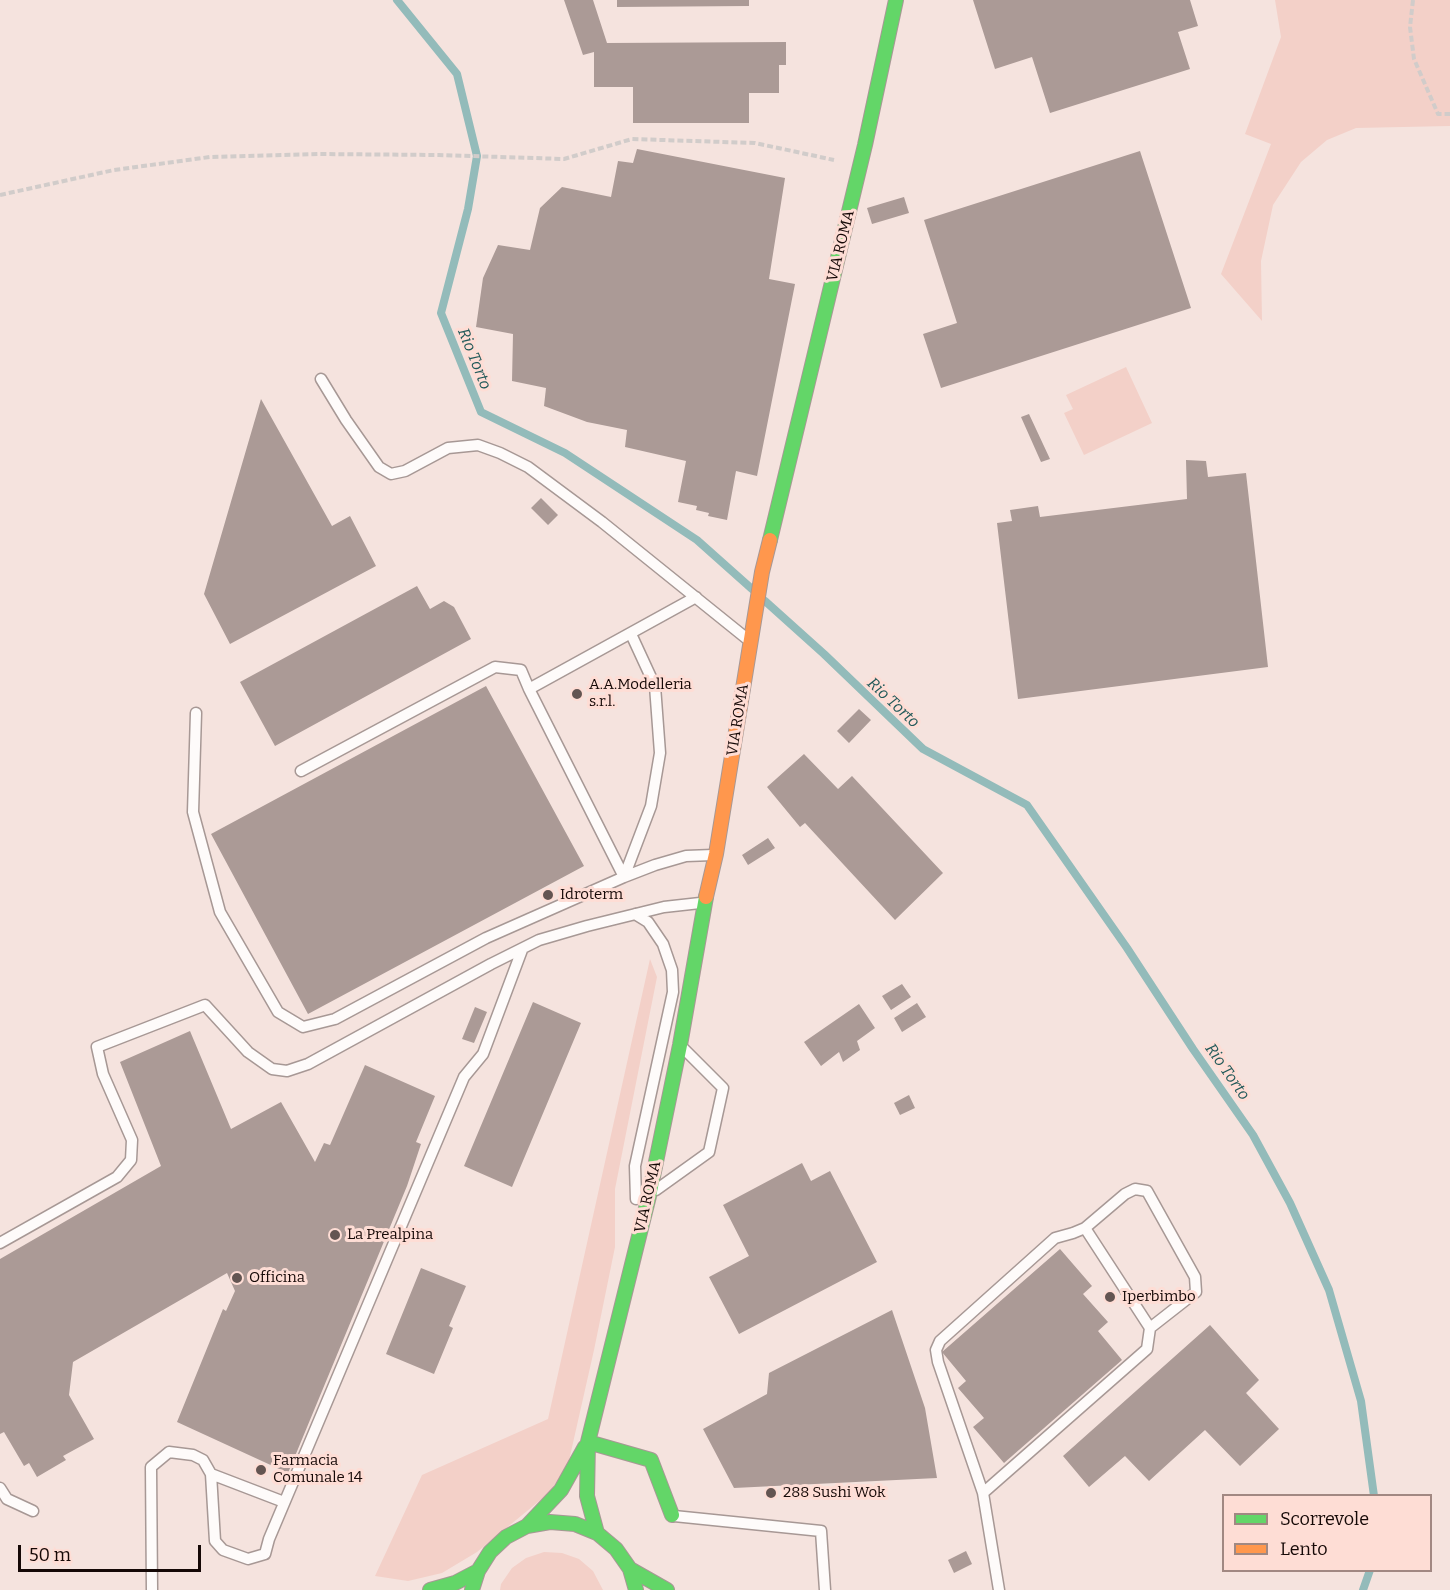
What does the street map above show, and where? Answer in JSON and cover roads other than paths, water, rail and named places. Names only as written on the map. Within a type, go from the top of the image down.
[{"type":"street","name":"VIA ROMA","points":[[588,1442],[649,1196],[680,1045],[704,903],[716,855],[762,572],[865,146],[896,0]]},
{"type":"street","points":[[588,1442],[651,1460],[672,1515]]},
{"type":"street","points":[[527,1526],[561,1490],[588,1442]]},
{"type":"street","points":[[588,1442],[587,1496],[597,1533]]},
{"type":"street","points":[[472,1590],[478,1571],[490,1552],[506,1537],[527,1526],[550,1522],[575,1524],[597,1533],[616,1549],[630,1569],[636,1590]]},
{"type":"street","points":[[630,1569],[667,1590]]},
{"type":"street","points":[[430,1590],[454,1583],[478,1571]]},
{"type":"lane","points":[[321,379],[379,467],[391,474],[405,471],[448,448],[478,445],[500,453],[528,467],[602,522],[751,642]]},
{"type":"lane","points":[[529,689],[696,597]]},
{"type":"lane","points":[[624,877],[651,806],[660,753],[655,686],[631,633]]},
{"type":"lane","points":[[301,771],[495,667],[521,670],[624,877]]},
{"type":"lane","points":[[196,713],[193,812],[220,912],[278,1012],[303,1027],[335,1019],[486,938],[624,877],[686,856],[716,855]]},
{"type":"lane","points":[[0,1243],[117,1177],[131,1160],[132,1140],[103,1074],[97,1047],[205,1005],[248,1052],[272,1069],[287,1071],[308,1064],[539,940],[664,907],[704,903]]},
{"type":"lane","points":[[635,914],[648,922],[663,944],[672,970],[673,992],[635,1166],[636,1197],[641,1228]]},
{"type":"lane","points":[[152,1590],[152,1467],[169,1452],[193,1455],[203,1460],[211,1474],[215,1541],[223,1550],[248,1559],[265,1554],[284,1502],[464,1077],[483,1054],[522,950]]},
{"type":"lane","points":[[649,1196],[709,1152],[723,1088],[680,1045]]},
{"type":"lane","points":[[999,1590],[983,1492],[938,1362],[936,1350],[940,1341],[1055,1238],[1086,1228],[1125,1194],[1135,1189],[1147,1191],[1195,1277],[1196,1292],[1149,1328]]},
{"type":"lane","points":[[983,1492],[1147,1349],[1149,1328],[1086,1228]]},
{"type":"lane","points":[[211,1474],[284,1502]]},
{"type":"lane","points":[[0,1488],[7,1499],[33,1512]]},
{"type":"lane","points":[[672,1515],[821,1531],[825,1590]]},
{"type":"waterway","name":"Rio Torto","points":[[397,0],[457,74],[477,156],[468,209],[441,313],[481,412],[565,453],[697,540],[752,589]]},
{"type":"waterway","name":"Rio Torto","points":[[765,601],[923,749],[1027,805],[1127,948],[1253,1135],[1290,1203],[1329,1290],[1361,1401],[1374,1494]]},
{"type":"waterway","name":"Rio Torto","points":[[1363,1590],[1369,1572]]},
{"type":"place","name":"A.A.Modelleria s.r.l.","points":[[577,694]]},
{"type":"place","name":"Idroterm","points":[[548,895]]},
{"type":"place","name":"La Prealpina","points":[[335,1235]]},
{"type":"place","name":"Officina","points":[[237,1278]]},
{"type":"place","name":"Iperbimbo","points":[[1110,1297]]},
{"type":"place","name":"Farmacia Comunale 14","points":[[261,1470]]},
{"type":"place","name":"288 Sushi Wok","points":[[771,1493]]}]
